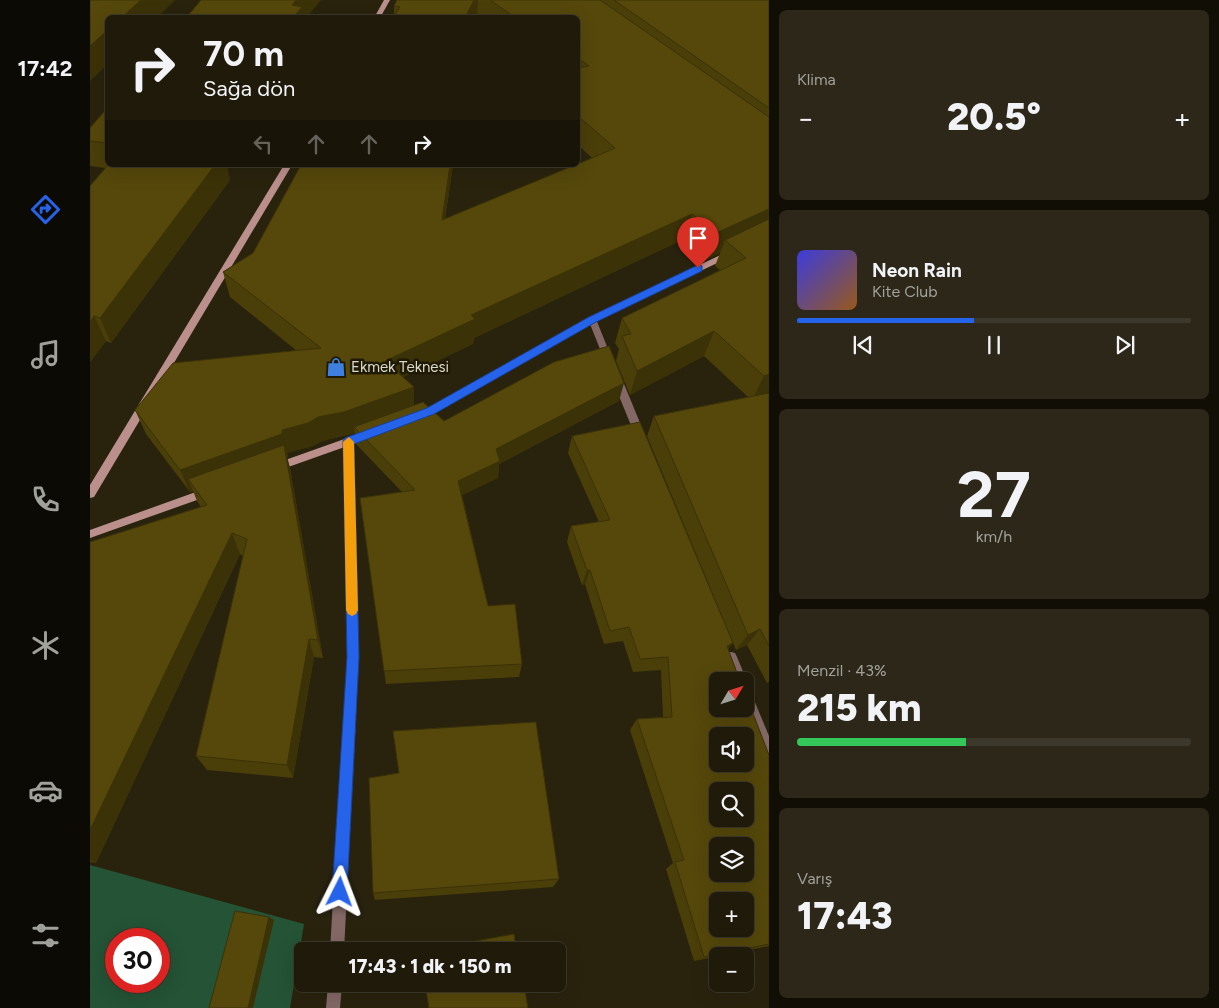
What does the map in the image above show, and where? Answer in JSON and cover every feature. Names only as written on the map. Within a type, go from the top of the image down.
[{"type":"street","points":[[378,15],[387,0]]},
{"type":"street","points":[[90,494],[287,167]]},
{"type":"street","points":[[412,418],[431,411],[592,320],[734,252]]},
{"type":"street","points":[[592,320],[644,446]]},
{"type":"street","points":[[266,471],[376,431]]},
{"type":"street","points":[[337,942],[353,657],[349,441]]},
{"type":"street","points":[[90,534],[220,487]]},
{"type":"street","points":[[726,645],[737,672]]},
{"type":"street","points":[[754,714],[769,750]]},
{"type":"street","points":[[333,1008],[334,992]]},
{"type":"green space","points":[[90,865],[304,924],[301,942],[294,942],[294,984],[290,1008],[90,1008]]},
{"type":"building","points":[[90,0],[141,0],[124,15],[105,15],[105,33],[90,46]]},
{"type":"building","points":[[201,0],[296,0],[292,5],[302,7],[295,15],[188,15]]},
{"type":"building","points":[[397,0],[474,0],[466,15],[395,15],[400,7],[394,6]]},
{"type":"building","points":[[490,0],[600,0],[769,117],[769,209],[716,233],[692,214],[471,315],[475,319],[385,361],[414,387],[344,412],[318,417],[308,423],[282,430],[282,434],[180,470],[135,410],[173,363],[321,348],[223,272],[253,253],[300,167],[450,167],[442,220],[570,167],[580,167],[580,163],[615,148],[580,118],[580,68],[589,66],[580,59],[580,15],[512,15]]},
{"type":"building","points":[[614,0],[769,0],[769,108]]},
{"type":"building","points":[[105,110],[105,143],[90,141],[90,128]]},
{"type":"building","points":[[106,167],[213,167],[100,318],[94,316],[90,322],[90,186]]},
{"type":"building","points":[[769,219],[769,374],[764,376],[714,331],[637,371],[622,336],[631,334],[622,318],[746,258],[725,240]]},
{"type":"building","points":[[609,346],[624,383],[496,449],[500,461],[458,481],[488,606],[515,604],[522,664],[384,671],[360,498],[415,490],[354,427],[423,402],[444,421],[554,362]]},
{"type":"building","points":[[769,393],[769,646],[760,629],[748,635],[654,416]]},
{"type":"building","points":[[640,422],[733,643],[727,646],[737,672],[709,672],[709,718],[754,718],[754,716],[769,755],[769,944],[754,947],[709,947],[709,956],[704,957],[675,862],[684,860],[637,719],[672,717],[668,657],[640,659],[629,627],[610,631],[590,570],[587,570],[571,526],[610,520],[572,436]]},
{"type":"building","points":[[284,445],[318,640],[309,639],[287,765],[196,756],[247,539],[232,533],[90,830],[90,542],[207,505],[188,479]]},
{"type":"building","points":[[536,722],[559,879],[373,893],[369,778],[399,773],[393,731]]},
{"type":"building","points":[[235,911],[269,917],[248,1008],[209,1008]]},
{"type":"building","points":[[514,934],[515,942],[470,942]]},
{"type":"building","points":[[426,992],[525,992],[528,1008],[429,1008]]},
{"type":"slow traffic","points":[[349,442],[352,610]]},
{"type":"place","name":"Ekmek Teknesi","points":[[336,367]]},
{"type":"route","points":[[340,892],[353,657],[349,441],[431,411],[592,320],[698,268]]}]
